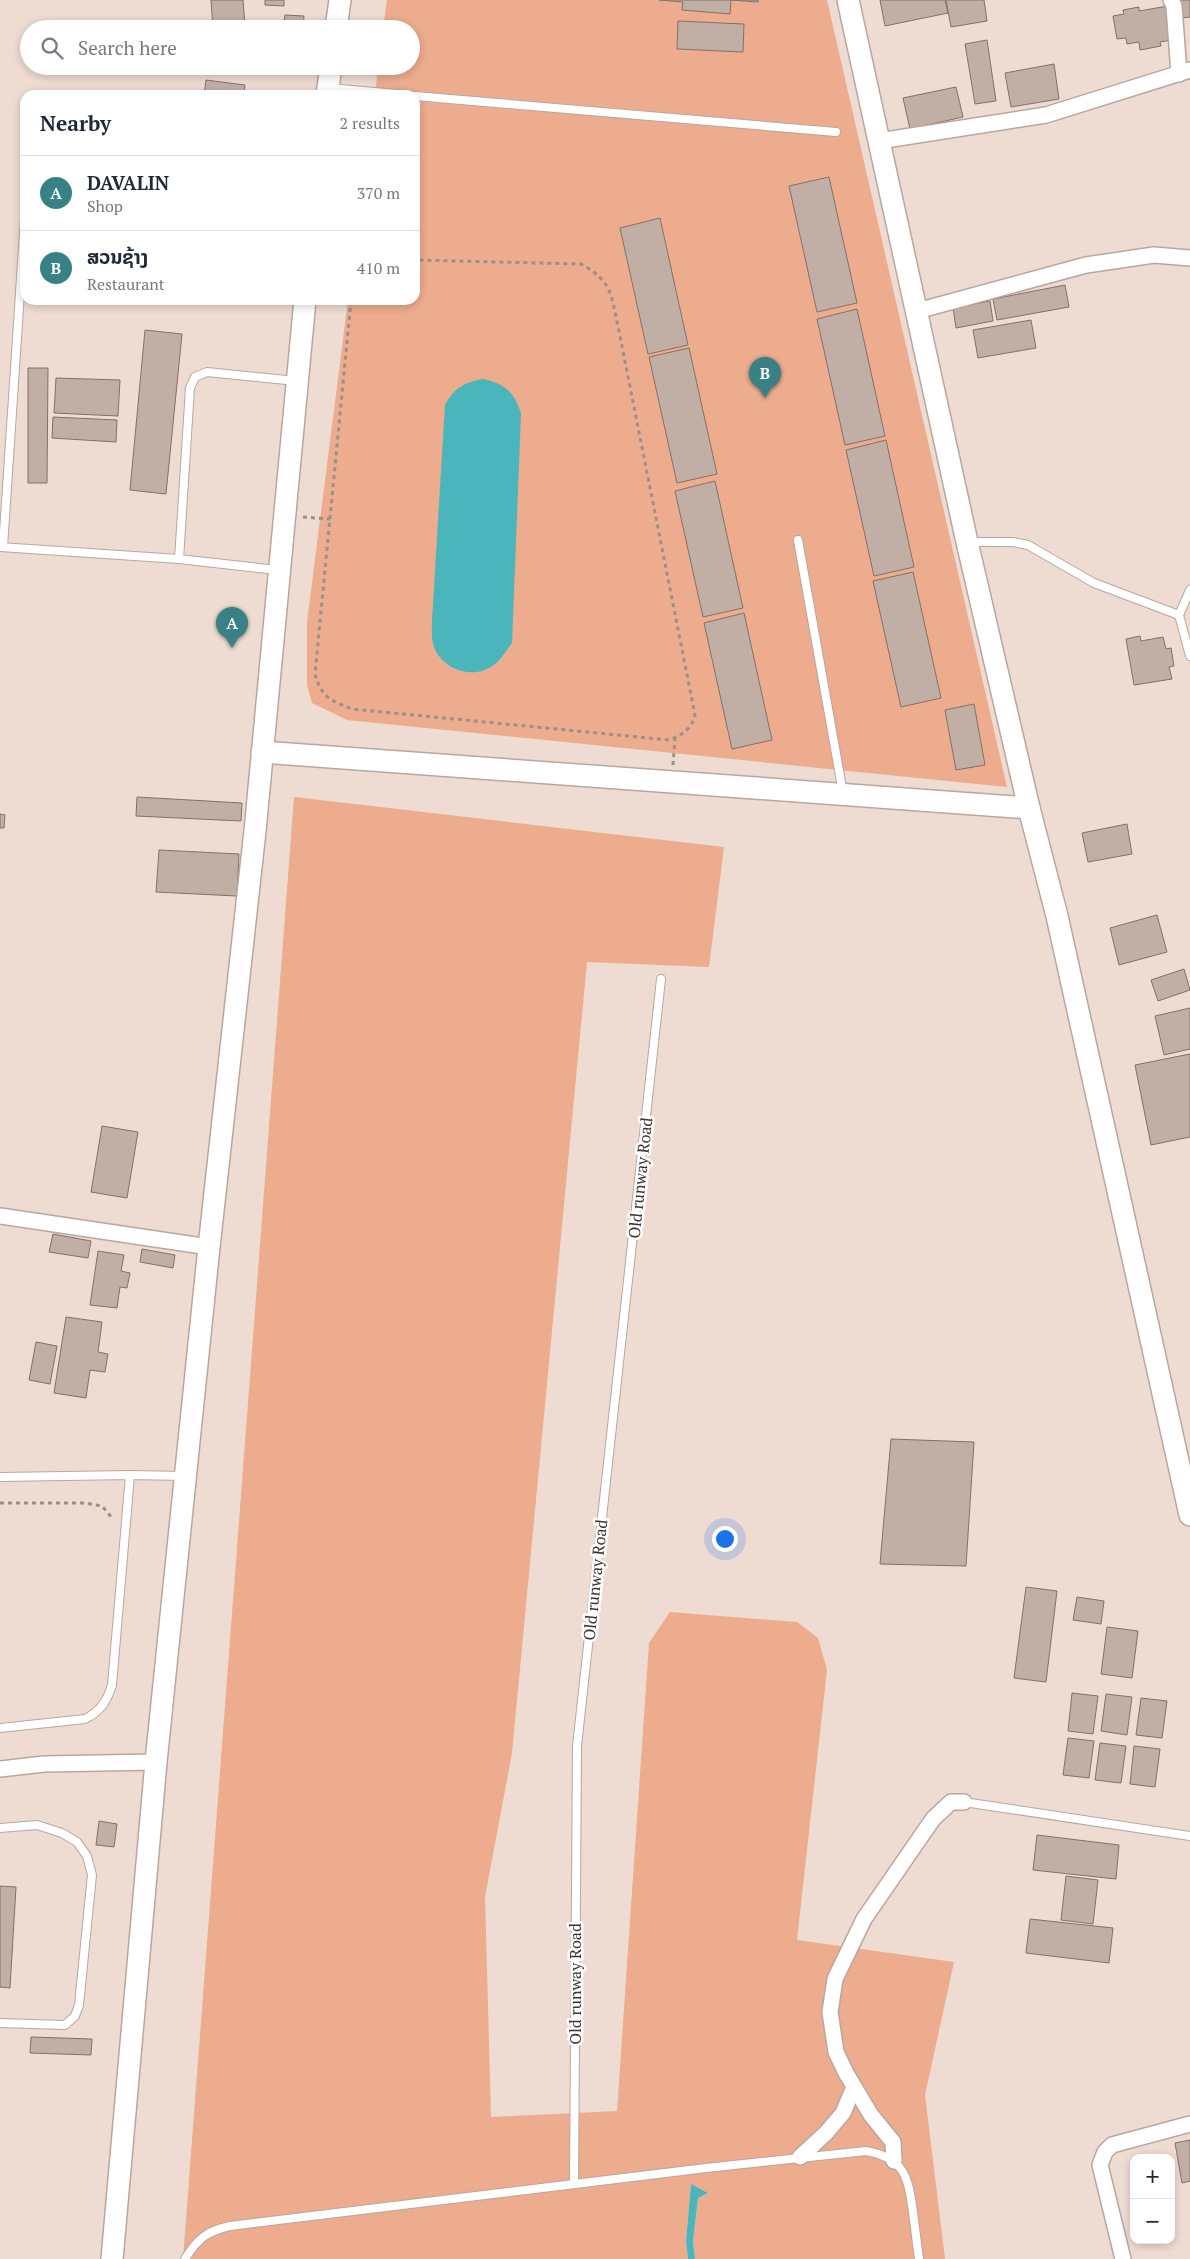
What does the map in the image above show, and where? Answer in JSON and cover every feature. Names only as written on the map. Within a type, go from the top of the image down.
[{"type":"street","points":[[337,20],[340,0]]},
{"type":"street","points":[[848,0],[967,542],[1057,916],[1190,1515]]},
{"type":"street","points":[[879,141],[1046,114],[1185,72],[1174,6],[1170,0]]},
{"type":"street","points":[[328,90],[330,75]]},
{"type":"street","points":[[917,311],[1086,265],[1154,255],[1190,258]]},
{"type":"street","points":[[112,2259],[156,1762],[262,752],[304,305]]},
{"type":"street","points":[[262,752],[1030,808]]},
{"type":"street","points":[[0,1216],[209,1247]]},
{"type":"street","points":[[0,1769],[44,1764],[156,1762]]},
{"type":"street","points":[[894,2161],[893,2142],[872,2115],[854,2087],[836,2052],[830,2012],[834,1979],[864,1919],[933,1819],[951,1802],[964,1802]]},
{"type":"street","points":[[800,2157],[826,2133],[843,2113],[854,2087]]},
{"type":"street","points":[[1123,2259],[1100,2165],[1105,2152],[1112,2145],[1190,2124]]},
{"type":"lane","points":[[420,96],[836,132]]},
{"type":"lane","points":[[20,290],[2,547],[179,559],[278,570]]},
{"type":"lane","points":[[179,559],[190,388],[194,377],[207,372],[296,380]]},
{"type":"lane","points":[[798,540],[843,795]]},
{"type":"lane","points":[[967,542],[1014,542],[1028,545],[1094,583],[1179,615]]},
{"type":"lane","points":[[1190,590],[1179,615],[1190,656]]},
{"type":"lane","name":"Old runway Road","points":[[574,2184],[577,1746],[661,978]]},
{"type":"lane","points":[[0,1477],[130,1474],[187,1476]]},
{"type":"lane","points":[[0,1728],[85,1720],[97,1713],[107,1700],[112,1685],[130,1474]]},
{"type":"lane","points":[[964,1802],[1190,1836]]},
{"type":"lane","points":[[0,1828],[37,1824],[62,1833],[77,1842],[87,1856],[92,1875],[80,2005],[75,2016],[65,2025],[0,2023]]},
{"type":"lane","points":[[185,2259],[201,2236],[210,2231],[230,2226],[800,2157],[866,2151],[886,2156],[894,2161],[906,2176],[910,2188],[919,2259]]},
{"type":"path","points":[[351,305],[315,674],[319,689],[332,702],[352,709],[669,740],[676,738],[690,728],[695,715],[610,290],[606,283],[581,264],[420,260]]},
{"type":"path","points":[[284,515],[330,519]]},
{"type":"path","points":[[671,782],[676,738]]},
{"type":"path","points":[[0,1503],[85,1503],[102,1506],[112,1516],[115,1526]]},
{"type":"shaded area","points":[[387,0],[827,0],[1007,787],[347,720],[312,703],[307,685],[307,622],[347,305],[420,305],[420,90],[376,90],[377,75],[420,75],[420,20],[384,20]]},
{"type":"shaded area","points":[[294,797],[724,847],[709,967],[587,962],[512,1753],[485,1897],[491,2117],[617,2111],[649,1643],[670,1612],[797,1622],[818,1638],[827,1670],[797,1940],[954,1962],[925,2095],[945,2259],[695,2259],[693,2241],[698,2198],[708,2193],[691,2184],[686,2241],[688,2259],[183,2259]]},
{"type":"water","points":[[483,379],[497,383],[507,390],[515,399],[521,413],[512,643],[495,664],[478,672],[469,672],[452,667],[438,655],[432,640],[432,620],[445,405],[456,390],[471,382]]},
{"type":"water","points":[[691,2184],[708,2193],[698,2198],[693,2241],[695,2259],[688,2259],[686,2241]]},
{"type":"building","points":[[211,0],[243,0],[245,20],[212,20]]},
{"type":"building","points":[[265,0],[284,0],[284,6],[265,5]]},
{"type":"building","points":[[659,0],[731,0],[730,14],[682,10],[683,2]]},
{"type":"building","points":[[731,0],[758,0],[758,2]]},
{"type":"building","points":[[880,0],[945,0],[948,13],[885,26]]},
{"type":"building","points":[[946,0],[984,0],[987,21],[951,27]]},
{"type":"building","points":[[1179,0],[1190,0],[1190,17],[1182,18]]},
{"type":"building","points":[[1168,6],[1173,40],[1160,42],[1161,46],[1140,50],[1139,42],[1127,44],[1126,38],[1117,39],[1113,16],[1124,14],[1123,10],[1139,7],[1139,11]]},
{"type":"building","points":[[285,15],[304,16],[304,20],[284,20]]},
{"type":"building","points":[[678,21],[744,24],[743,52],[677,49]]},
{"type":"building","points":[[987,40],[996,101],[975,104],[965,44]]},
{"type":"building","points":[[1054,64],[1059,99],[1011,107],[1005,73]]},
{"type":"building","points":[[206,80],[245,85],[244,90],[205,90]]},
{"type":"building","points":[[956,87],[963,117],[910,129],[903,98]]},
{"type":"building","points":[[829,177],[857,303],[817,312],[789,186]]},
{"type":"building","points":[[660,218],[688,345],[648,354],[620,228]]},
{"type":"building","points":[[1065,285],[1069,307],[997,320],[993,299]]},
{"type":"building","points":[[990,301],[993,321],[956,328],[953,308]]},
{"type":"building","points":[[857,309],[885,436],[845,445],[817,319]]},
{"type":"building","points":[[1031,320],[1036,348],[978,358],[973,330]]},
{"type":"building","points":[[145,330],[182,334],[166,494],[130,490]]},
{"type":"building","points":[[689,348],[717,474],[677,483],[649,357]]},
{"type":"building","points":[[28,368],[48,368],[47,483],[28,483]]},
{"type":"building","points":[[56,378],[120,380],[118,416],[54,413]]},
{"type":"building","points":[[53,417],[117,420],[116,442],[52,438]]},
{"type":"building","points":[[886,440],[914,567],[874,576],[846,450]]},
{"type":"building","points":[[715,481],[743,608],[703,617],[675,491]]},
{"type":"building","points":[[913,572],[941,698],[901,707],[873,581]]},
{"type":"building","points":[[744,613],[772,740],[732,749],[704,623]]},
{"type":"building","points":[[1140,636],[1141,641],[1163,637],[1166,649],[1171,648],[1174,666],[1169,667],[1172,679],[1134,685],[1126,639]]},
{"type":"building","points":[[974,704],[985,765],[956,770],[945,710]]},
{"type":"building","points":[[137,797],[242,803],[241,821],[136,816]]},
{"type":"building","points":[[0,814],[5,815],[4,828],[0,828]]},
{"type":"building","points":[[1127,824],[1132,854],[1088,862],[1082,833]]},
{"type":"building","points":[[159,850],[239,854],[237,896],[156,892]]},
{"type":"building","points":[[1157,915],[1167,952],[1119,965],[1110,928]]},
{"type":"building","points":[[1184,969],[1190,990],[1158,1001],[1151,980]]},
{"type":"building","points":[[1190,1008],[1190,1049],[1164,1055],[1155,1016]]},
{"type":"building","points":[[1190,1054],[1190,1137],[1151,1145],[1135,1065]]},
{"type":"building","points":[[102,1126],[138,1132],[127,1198],[91,1192]]},
{"type":"building","points":[[53,1234],[91,1241],[88,1258],[49,1252]]},
{"type":"building","points":[[142,1249],[175,1255],[173,1268],[140,1262]]},
{"type":"building","points":[[98,1251],[124,1255],[121,1271],[130,1273],[127,1288],[120,1287],[117,1308],[90,1305]]},
{"type":"building","points":[[66,1317],[102,1322],[98,1352],[108,1354],[105,1372],[90,1370],[86,1398],[54,1393]]},
{"type":"building","points":[[36,1342],[57,1346],[50,1384],[29,1380]]},
{"type":"building","points":[[891,1439],[974,1442],[966,1566],[880,1564]]},
{"type":"building","points":[[1026,1587],[1057,1591],[1046,1682],[1014,1678]]},
{"type":"building","points":[[1077,1597],[1104,1601],[1101,1624],[1073,1620]]},
{"type":"building","points":[[1107,1627],[1138,1631],[1132,1678],[1101,1674]]},
{"type":"building","points":[[1072,1693],[1098,1696],[1093,1734],[1068,1731]]},
{"type":"building","points":[[1106,1694],[1132,1697],[1127,1735],[1101,1731]]},
{"type":"building","points":[[1141,1698],[1167,1701],[1162,1738],[1136,1735]]},
{"type":"building","points":[[1068,1738],[1094,1741],[1089,1778],[1063,1775]]},
{"type":"building","points":[[1100,1743],[1126,1746],[1121,1783],[1095,1780]]},
{"type":"building","points":[[1134,1746],[1160,1749],[1155,1787],[1130,1784]]},
{"type":"building","points":[[99,1821],[117,1824],[114,1847],[96,1845]]},
{"type":"building","points":[[1037,1835],[1119,1845],[1116,1879],[1033,1870]]},
{"type":"building","points":[[1066,1876],[1098,1880],[1093,1924],[1061,1920]]},
{"type":"building","points":[[0,1886],[16,1887],[10,1988],[0,1987]]},
{"type":"building","points":[[1030,1919],[1113,1928],[1109,1963],[1026,1953]]},
{"type":"building","points":[[31,2037],[92,2039],[91,2055],[30,2053]]},
{"type":"building","points":[[1190,2140],[1190,2181],[1182,2183],[1175,2143]]},
{"type":"place","name":"ສວນຊ້າງ","points":[[765,398]]},
{"type":"place","name":"DAVALIN","points":[[232,648]]}]
